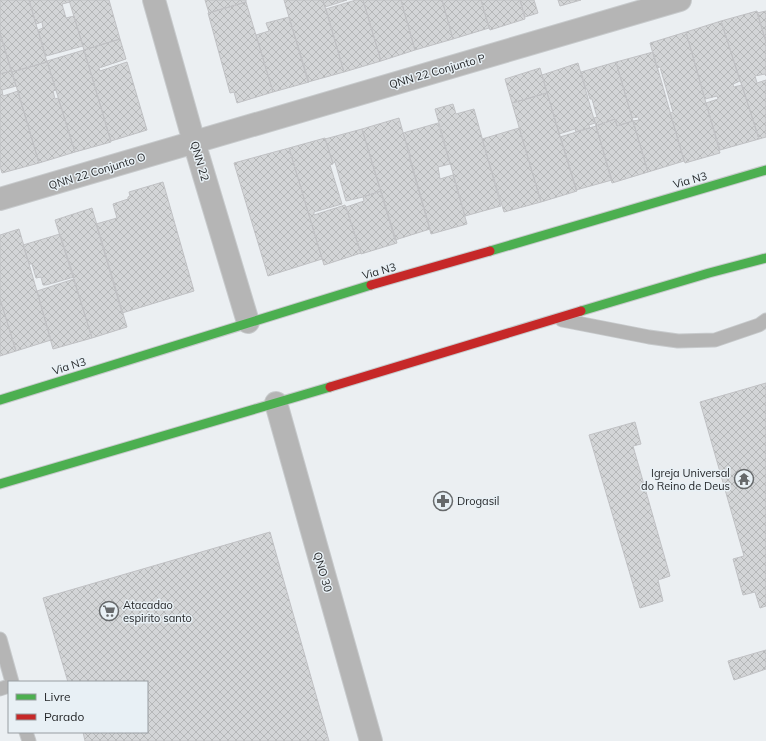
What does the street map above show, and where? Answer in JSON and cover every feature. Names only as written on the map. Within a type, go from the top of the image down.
[{"type":"main road","name":"Via N3","points":[[0,400],[248,322],[766,170]]},
{"type":"main road","points":[[709,273],[747,254]]},
{"type":"main road","points":[[0,484],[709,273],[766,259]]},
{"type":"main road","points":[[0,407],[55,383]]},
{"type":"street","name":"QNN 22","points":[[154,0],[194,142],[248,322]]},
{"type":"street","name":"QNN 22 Conjunto P","points":[[194,142],[680,0]]},
{"type":"street","name":"QNN 22 Conjunto O","points":[[0,199],[194,142]]},
{"type":"street","name":"QNO 30","points":[[276,403],[371,741]]},
{"type":"lane","points":[[557,319],[650,337],[678,340],[715,340],[759,325],[766,320]]},
{"type":"lane","points":[[0,639],[12,681]]},
{"type":"building","points":[[0,0],[29,0],[47,62],[12,72],[0,33]]},
{"type":"building","points":[[29,0],[69,0],[70,2],[62,4],[66,18],[74,16],[83,46],[46,56],[38,30],[43,28],[42,22],[36,24]]},
{"type":"building","points":[[69,0],[109,0],[120,39],[84,50]]},
{"type":"building","points":[[205,0],[246,0],[246,2],[209,13]]},
{"type":"building","points":[[284,0],[323,0],[344,72],[308,82]]},
{"type":"building","points":[[323,0],[347,0],[325,7]]},
{"type":"building","points":[[356,0],[363,0],[381,61],[344,72],[326,9]]},
{"type":"building","points":[[363,0],[401,0],[415,50],[381,61]]},
{"type":"building","points":[[401,0],[442,0],[453,39],[415,50]]},
{"type":"building","points":[[442,0],[481,0],[489,28],[453,39]]},
{"type":"building","points":[[481,0],[520,0],[525,19],[490,30]]},
{"type":"building","points":[[520,0],[534,0],[538,13],[525,17]]},
{"type":"building","points":[[558,0],[581,0],[560,6]]},
{"type":"building","points":[[246,2],[273,92],[237,103],[234,92],[230,93],[208,13]]},
{"type":"building","points":[[757,11],[766,42],[766,76],[765,74],[755,76],[757,83],[766,80],[766,137],[759,139],[721,21]]},
{"type":"building","points":[[766,11],[766,42],[757,13]]},
{"type":"building","points":[[289,17],[309,82],[273,92],[256,35],[269,31],[266,23]]},
{"type":"building","points":[[721,21],[740,81],[733,84],[734,87],[742,85],[759,139],[720,150],[706,103],[718,99],[717,96],[705,99],[686,32]]},
{"type":"building","points":[[686,32],[720,153],[685,163],[670,113],[673,112],[660,67],[657,68],[650,43]]},
{"type":"building","points":[[0,33],[11,71],[0,74]]},
{"type":"building","points":[[120,39],[126,59],[99,68],[100,71],[127,62],[147,130],[111,141],[84,50]]},
{"type":"building","points":[[84,50],[111,142],[75,152],[47,61]]},
{"type":"building","points":[[653,52],[684,161],[648,172],[633,121],[639,120],[638,117],[632,118],[616,62]]},
{"type":"building","points":[[47,62],[56,90],[53,91],[55,99],[58,98],[75,152],[39,163],[12,72]]},
{"type":"building","points":[[616,62],[633,121],[617,126],[615,119],[596,126],[594,118],[597,117],[592,99],[590,99],[581,72]]},
{"type":"building","points":[[578,63],[595,123],[589,125],[590,128],[576,132],[575,129],[559,134],[542,75]]},
{"type":"building","points":[[540,68],[547,93],[512,103],[505,79]]},
{"type":"building","points":[[11,71],[16,86],[2,90],[3,96],[18,91],[39,163],[2,173],[0,166],[0,74]]},
{"type":"building","points":[[547,93],[577,191],[541,202],[512,103]]},
{"type":"building","points":[[453,104],[456,114],[474,109],[501,206],[465,216],[435,109]]},
{"type":"building","points":[[399,118],[430,229],[395,240],[362,129]]},
{"type":"building","points":[[615,119],[617,126],[633,121],[648,172],[612,183],[596,126]]},
{"type":"building","points":[[438,123],[450,164],[438,167],[440,179],[453,175],[467,224],[431,234],[409,157],[411,157],[403,133]]},
{"type":"building","points":[[596,126],[612,180],[576,190],[560,137]]},
{"type":"building","points":[[519,128],[541,202],[504,212],[482,139]]},
{"type":"building","points":[[362,129],[381,191],[346,201],[335,162],[333,163],[325,139]]},
{"type":"building","points":[[325,138],[333,164],[330,165],[342,204],[314,212],[314,215],[345,205],[361,253],[324,265],[289,148]]},
{"type":"building","points":[[289,148],[322,259],[268,276],[234,163]]},
{"type":"building","points":[[163,182],[194,291],[122,313],[96,224],[117,218],[113,204],[128,199],[130,196],[129,192]]},
{"type":"building","points":[[381,191],[397,243],[361,254],[346,207],[364,201],[363,197]]},
{"type":"building","points":[[92,208],[127,327],[92,338],[55,220]]},
{"type":"building","points":[[19,229],[51,340],[16,351],[0,299],[0,235]]},
{"type":"building","points":[[60,234],[74,277],[43,285],[41,277],[36,278],[32,264],[29,264],[23,245]]},
{"type":"building","points":[[74,279],[92,338],[53,349],[37,291]]},
{"type":"building","points":[[0,299],[16,351],[0,356]]},
{"type":"building","name":"Igreja Universal do Reino de Deus","points":[[766,383],[766,606],[760,608],[755,592],[743,595],[733,559],[744,556],[700,402]]},
{"type":"building","points":[[635,422],[641,444],[633,446],[670,576],[658,580],[663,601],[640,608],[589,435]]},
{"type":"building","points":[[270,532],[329,741],[85,741],[83,733],[148,733],[148,681],[68,681],[43,598]]},
{"type":"building","points":[[766,650],[766,669],[734,680],[728,661]]},
{"type":"traffic: fast","points":[[490,251],[766,170]]},
{"type":"traffic: fast","points":[[581,311],[709,273],[766,258]]},
{"type":"traffic: fast","points":[[0,400],[371,285]]},
{"type":"traffic: fast","points":[[0,484],[330,387]]},
{"type":"traffic: jam","points":[[371,285],[490,251]]},
{"type":"traffic: jam","points":[[330,387],[581,311]]},
{"type":"place","name":"Igreja Universal do Reino de Deus","points":[[744,479]]},
{"type":"place","name":"Drogasil","points":[[443,501]]},
{"type":"place","name":"Atacadao espirito santo","points":[[109,611]]}]
